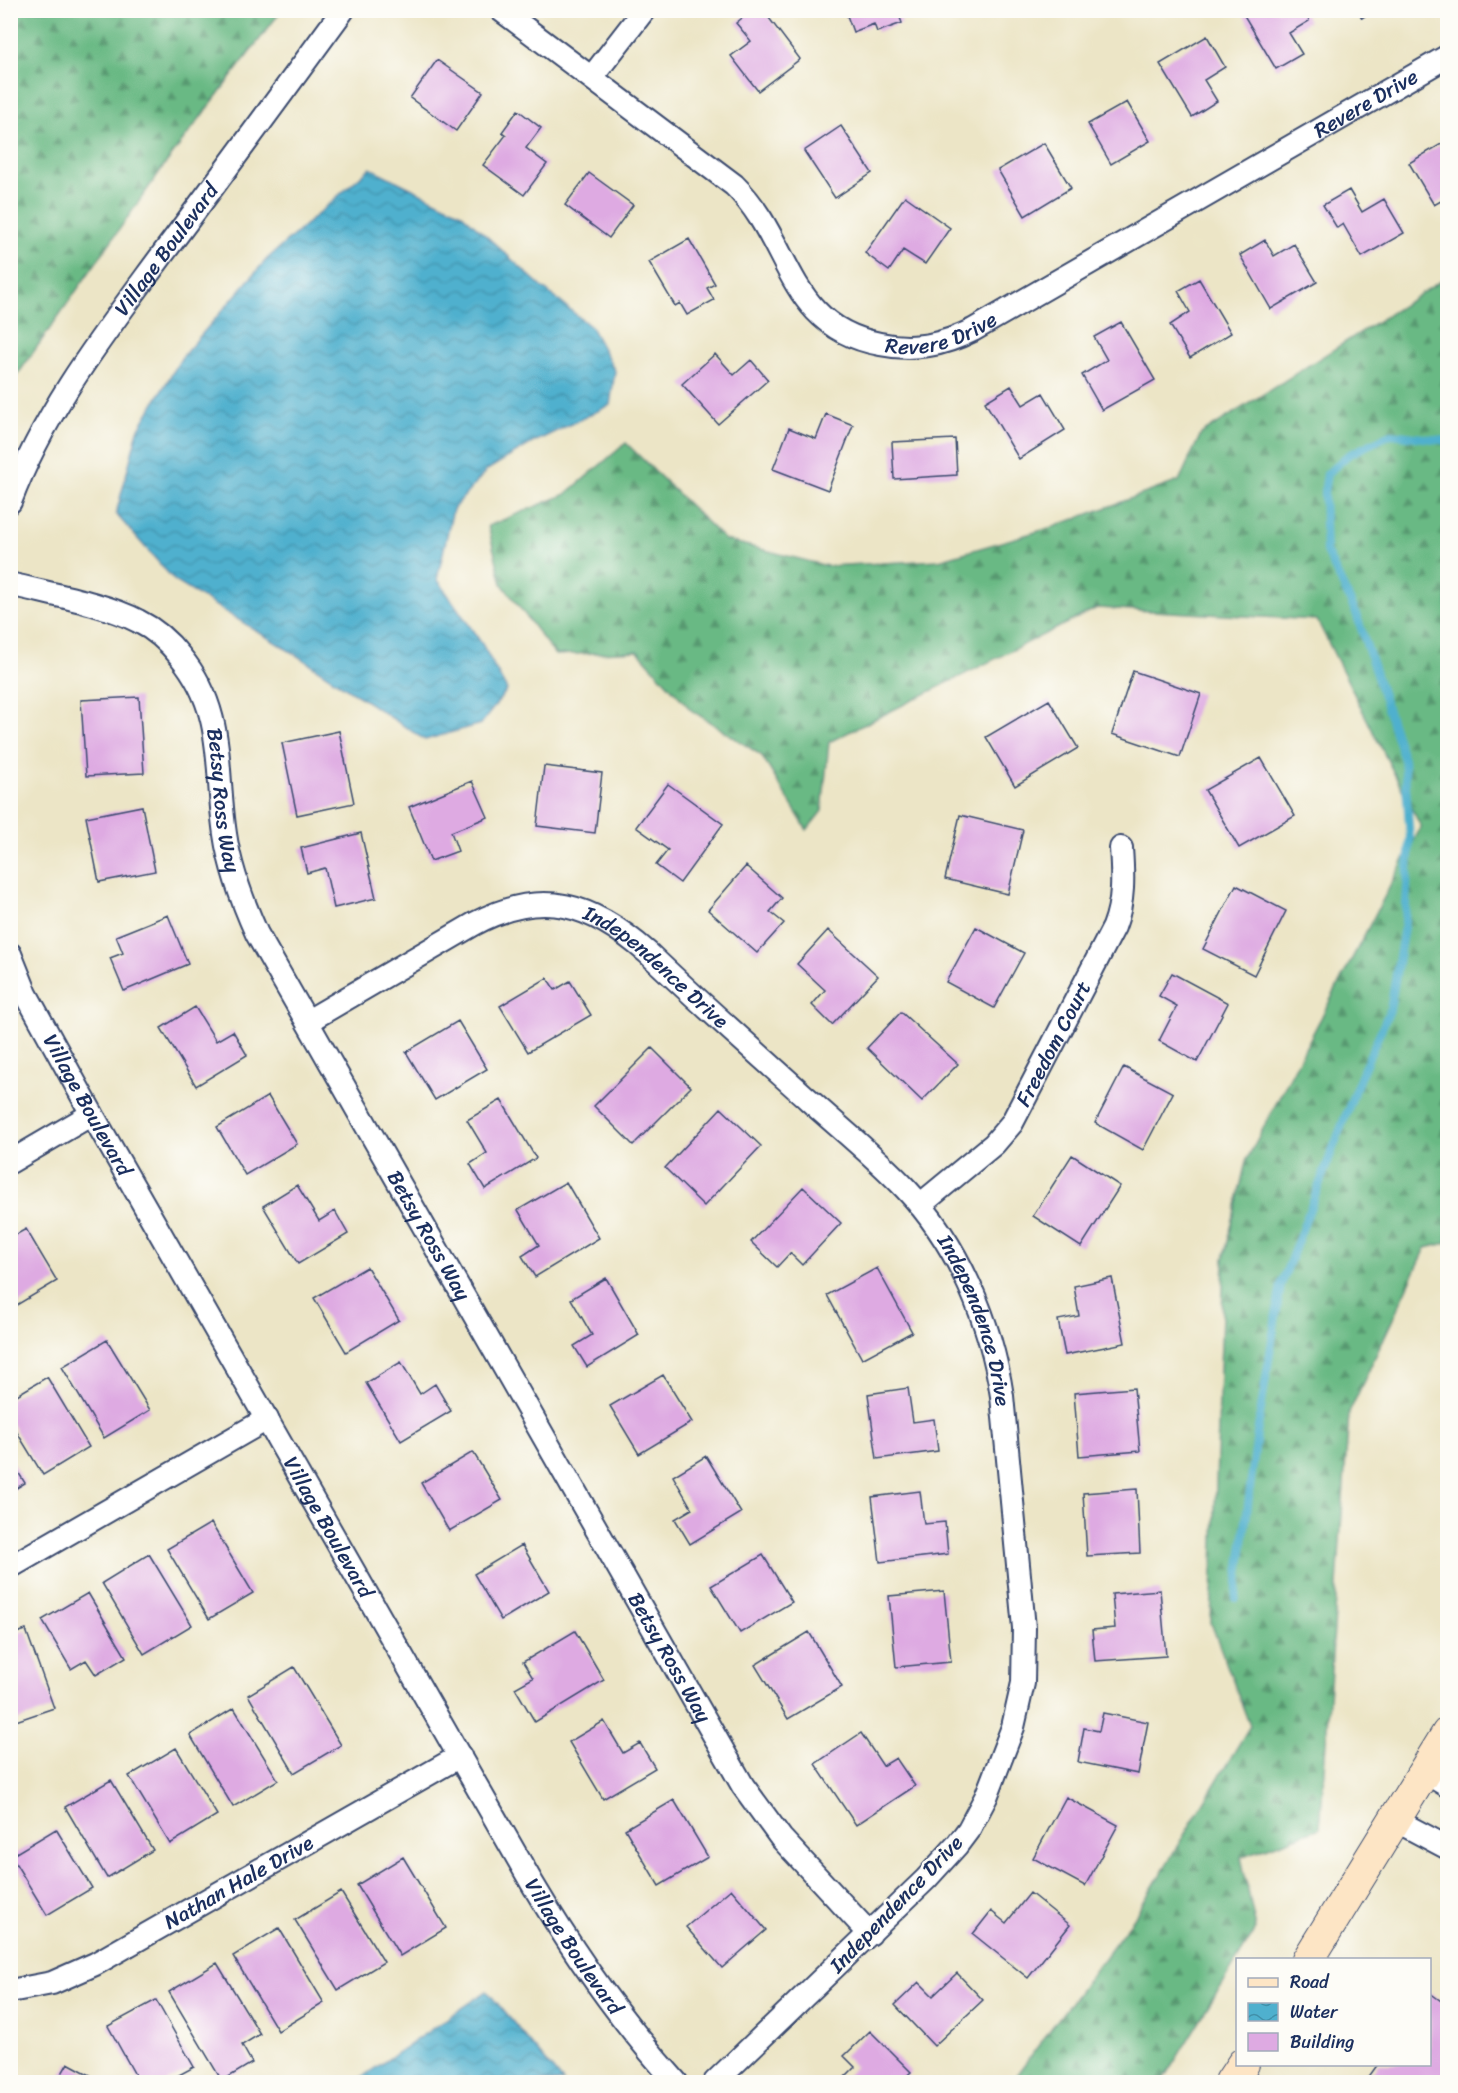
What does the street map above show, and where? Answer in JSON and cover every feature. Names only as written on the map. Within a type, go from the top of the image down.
[{"type":"street","name":"Village Boulevard","points":[[10,501],[26,462],[65,391],[343,10]]},
{"type":"street","name":"Revere Drive","points":[[501,10],[721,173],[745,195],[766,226],[796,284],[817,312],[829,323],[841,332],[864,341],[892,347],[912,348],[943,343],[973,330],[1448,56]]},
{"type":"street","points":[[592,77],[644,10]]},
{"type":"street","name":"Betsy Ross Way","points":[[10,584],[110,610],[139,621],[172,647],[196,676],[207,698],[213,721],[225,833],[237,882],[257,934],[743,1786],[781,1838],[870,1934]]},
{"type":"street","name":"Freedom Court","points":[[920,1205],[994,1144],[1020,1111],[1120,913],[1123,894],[1121,848]]},
{"type":"street","name":"Independence Drive","points":[[308,1021],[474,924],[501,911],[540,904],[570,907],[587,912],[618,928],[648,952],[884,1168],[920,1205],[951,1251],[971,1291],[1000,1382],[1022,1605],[1025,1662],[1023,1683],[1013,1727],[995,1778],[969,1829],[957,1845],[870,1934],[715,2082]]},
{"type":"street","name":"Village Boulevard","points":[[10,954],[26,994],[92,1114],[532,1883],[579,1957],[628,2026],[676,2082]]},
{"type":"street","points":[[10,1162],[92,1114]]},
{"type":"street","points":[[10,1567],[267,1419]]},
{"type":"street","points":[[1309,1958],[1395,1820],[1436,1779],[1448,1733]]},
{"type":"street","name":"Nathan Hale Drive","points":[[10,1991],[52,1983],[95,1964],[459,1756]]},
{"type":"street","points":[[1395,1820],[1448,1848]]},
{"type":"street","points":[[1232,2082],[1242,2066]]},
{"type":"green space","points":[[11,10],[281,11],[163,167],[11,384]]},
{"type":"green space","points":[[1447,277],[1447,1243],[1426,1248],[1349,1413],[1320,1828],[1241,1857],[1256,1929],[1236,1958],[1236,1962],[1162,2082],[1011,2082],[1134,1918],[1250,1726],[1211,1623],[1224,1259],[1246,1161],[1421,827],[1317,620],[1097,608],[829,742],[822,811],[807,830],[761,755],[691,710],[638,651],[555,655],[502,584],[488,526],[566,494],[626,443],[725,540],[827,566],[939,560],[1053,527],[1179,481],[1201,434]]},
{"type":"water","points":[[370,168],[461,213],[542,287],[591,327],[615,371],[610,405],[532,443],[487,470],[453,509],[437,579],[482,644],[507,690],[481,724],[425,740],[298,656],[175,581],[116,514],[138,430],[182,357],[267,259]]},
{"type":"water","points":[[487,1991],[563,2082],[355,2082]]},
{"type":"building","points":[[752,10],[763,10],[800,59],[758,91],[731,56],[751,41],[736,23]]},
{"type":"building","points":[[845,10],[897,10],[902,23],[877,32],[874,24],[853,32]]},
{"type":"building","points":[[1245,10],[1303,10],[1309,21],[1289,33],[1302,54],[1276,69],[1242,12]]},
{"type":"building","points":[[1357,10],[1374,10],[1362,18]]},
{"type":"building","points":[[1207,36],[1225,67],[1204,80],[1217,101],[1192,117],[1160,64]]},
{"type":"building","points":[[437,60],[483,92],[456,131],[410,98]]},
{"type":"building","points":[[1127,102],[1150,141],[1111,164],[1088,124]]},
{"type":"building","points":[[518,110],[541,128],[526,148],[547,164],[524,195],[483,165],[506,135],[502,132]]},
{"type":"building","points":[[841,126],[872,173],[835,198],[804,151]]},
{"type":"building","points":[[1448,140],[1448,197],[1434,205],[1409,163]]},
{"type":"building","points":[[1044,143],[1071,188],[1025,216],[998,170]]},
{"type":"building","points":[[589,173],[633,205],[609,238],[565,205]]},
{"type":"building","points":[[1349,190],[1362,212],[1384,199],[1404,233],[1362,257],[1343,224],[1337,228],[1323,205]]},
{"type":"building","points":[[905,196],[950,228],[925,264],[903,250],[889,271],[865,253]]},
{"type":"building","points":[[689,239],[715,284],[707,288],[714,300],[687,315],[680,303],[675,306],[649,262]]},
{"type":"building","points":[[1265,240],[1274,256],[1294,244],[1317,282],[1271,309],[1240,255]]},
{"type":"building","points":[[1199,279],[1231,333],[1190,358],[1170,325],[1190,312],[1178,291]]},
{"type":"building","points":[[1121,322],[1155,380],[1102,410],[1082,375],[1107,360],[1094,337]]},
{"type":"building","points":[[715,354],[734,375],[751,360],[768,380],[718,424],[682,384]]},
{"type":"building","points":[[1011,386],[1023,405],[1043,393],[1065,430],[1019,459],[985,402]]},
{"type":"building","points":[[826,414],[853,425],[828,490],[773,469],[789,428],[816,439]]},
{"type":"building","points":[[955,439],[957,475],[894,479],[892,442]]},
{"type":"building","points":[[1133,671],[1201,694],[1180,757],[1112,734]]},
{"type":"building","points":[[139,697],[144,773],[86,776],[81,700]]},
{"type":"building","points":[[1049,700],[1078,748],[1015,786],[986,737]]},
{"type":"building","points":[[339,731],[354,803],[297,815],[282,743]]},
{"type":"building","points":[[1261,758],[1295,816],[1239,848],[1205,790]]},
{"type":"building","points":[[544,766],[602,773],[595,833],[537,826]]},
{"type":"building","points":[[472,781],[488,817],[451,832],[458,851],[431,861],[409,807]]},
{"type":"building","points":[[668,784],[723,824],[680,883],[656,865],[668,850],[636,827]]},
{"type":"building","points":[[142,806],[155,871],[99,882],[86,817]]},
{"type":"building","points":[[960,815],[1023,830],[1008,894],[945,879]]},
{"type":"building","points":[[361,833],[376,898],[334,908],[325,868],[307,873],[301,848]]},
{"type":"building","points":[[746,866],[782,898],[770,912],[784,923],[757,953],[708,910]]},
{"type":"building","points":[[1236,885],[1286,911],[1254,975],[1203,949]]},
{"type":"building","points":[[168,915],[188,964],[124,991],[110,958],[123,953],[116,936]]},
{"type":"building","points":[[976,927],[1024,953],[994,1008],[946,982]]},
{"type":"building","points":[[828,930],[878,976],[832,1025],[812,1005],[825,990],[797,964]]},
{"type":"building","points":[[1172,973],[1228,1003],[1197,1062],[1159,1041],[1177,1006],[1159,996]]},
{"type":"building","points":[[547,978],[555,990],[570,981],[591,1015],[528,1052],[500,1006]]},
{"type":"building","points":[[195,1007],[216,1041],[233,1031],[247,1055],[196,1086],[161,1028]]},
{"type":"building","points":[[901,1012],[958,1064],[922,1101],[867,1048]]},
{"type":"building","points":[[458,1021],[487,1069],[435,1100],[406,1052]]},
{"type":"building","points":[[652,1048],[691,1087],[633,1145],[594,1106]]},
{"type":"building","points":[[1124,1067],[1173,1093],[1143,1150],[1095,1123]]},
{"type":"building","points":[[268,1096],[297,1144],[245,1175],[217,1127]]},
{"type":"building","points":[[501,1100],[536,1158],[485,1189],[470,1164],[487,1153],[467,1120]]},
{"type":"building","points":[[721,1108],[761,1146],[704,1206],[665,1168]]},
{"type":"building","points":[[1072,1155],[1120,1186],[1081,1247],[1033,1216]]},
{"type":"building","points":[[566,1182],[599,1238],[535,1277],[522,1256],[539,1245],[518,1210]]},
{"type":"building","points":[[297,1185],[319,1221],[335,1211],[348,1234],[298,1264],[263,1206]]},
{"type":"building","points":[[803,1187],[841,1223],[802,1265],[790,1253],[777,1267],[751,1242]]},
{"type":"building","points":[[26,1229],[57,1281],[10,1309],[10,1238]]},
{"type":"building","points":[[367,1267],[399,1320],[346,1352],[314,1298]]},
{"type":"building","points":[[877,1268],[912,1332],[862,1359],[827,1295]]},
{"type":"building","points":[[606,1278],[639,1335],[587,1367],[574,1346],[592,1335],[571,1299]]},
{"type":"building","points":[[1112,1278],[1125,1343],[1065,1355],[1058,1320],[1079,1316],[1074,1286]]},
{"type":"building","points":[[107,1340],[150,1410],[104,1438],[62,1367]]},
{"type":"building","points":[[401,1362],[420,1394],[435,1384],[451,1411],[401,1441],[366,1383]]},
{"type":"building","points":[[663,1375],[692,1422],[639,1454],[610,1406]]},
{"type":"building","points":[[47,1377],[89,1447],[43,1475],[10,1421],[10,1399]]},
{"type":"building","points":[[908,1388],[913,1422],[934,1419],[938,1451],[877,1459],[868,1394]]},
{"type":"building","points":[[1134,1388],[1140,1451],[1079,1456],[1074,1393]]},
{"type":"building","points":[[473,1452],[502,1500],[449,1531],[421,1483]]},
{"type":"building","points":[[706,1456],[741,1513],[690,1544],[675,1519],[692,1509],[673,1476]]},
{"type":"building","points":[[10,1459],[25,1483],[10,1492]]},
{"type":"building","points":[[1137,1489],[1140,1553],[1087,1556],[1083,1493]]},
{"type":"building","points":[[920,1491],[924,1524],[945,1522],[948,1554],[880,1562],[872,1497]]},
{"type":"building","points":[[211,1523],[253,1593],[209,1619],[167,1549]]},
{"type":"building","points":[[522,1545],[549,1591],[501,1620],[474,1574]]},
{"type":"building","points":[[149,1554],[192,1625],[144,1654],[102,1583]]},
{"type":"building","points":[[763,1555],[792,1602],[740,1633],[711,1586]]},
{"type":"building","points":[[1160,1590],[1166,1656],[1095,1661],[1092,1630],[1115,1628],[1112,1594]]},
{"type":"building","points":[[944,1591],[951,1662],[896,1667],[889,1596]]},
{"type":"building","points":[[88,1593],[126,1657],[96,1675],[86,1660],[71,1669],[42,1620]]},
{"type":"building","points":[[26,1630],[54,1708],[10,1723],[10,1635]]},
{"type":"building","points":[[575,1631],[604,1680],[535,1722],[515,1688],[533,1678],[523,1662]]},
{"type":"building","points":[[809,1632],[842,1687],[788,1719],[755,1665]]},
{"type":"building","points":[[294,1667],[341,1745],[294,1773],[248,1695]]},
{"type":"building","points":[[234,1708],[278,1780],[233,1807],[190,1735]]},
{"type":"building","points":[[1103,1713],[1148,1722],[1138,1774],[1078,1762],[1084,1728],[1099,1731]]},
{"type":"building","points":[[604,1721],[623,1753],[640,1743],[655,1768],[603,1799],[569,1742]]},
{"type":"building","points":[[861,1733],[883,1766],[896,1758],[915,1786],[856,1825],[815,1764]]},
{"type":"building","points":[[176,1748],[217,1815],[170,1844],[129,1776]]},
{"type":"building","points":[[111,1780],[153,1850],[107,1878],[65,1807]]},
{"type":"building","points":[[1066,1797],[1118,1825],[1085,1886],[1033,1858]]},
{"type":"building","points":[[674,1800],[708,1857],[659,1886],[625,1829]]},
{"type":"building","points":[[56,1829],[92,1888],[47,1915],[11,1856]]},
{"type":"building","points":[[403,1857],[446,1928],[400,1956],[357,1885]]},
{"type":"building","points":[[731,1889],[766,1930],[722,1968],[686,1927]]},
{"type":"building","points":[[341,1892],[384,1962],[338,1990],[295,1920]]},
{"type":"building","points":[[1030,1893],[1070,1925],[1028,1978],[973,1934],[991,1911],[1006,1923]]},
{"type":"building","points":[[279,1928],[324,2003],[278,2031],[233,1956]]},
{"type":"building","points":[[217,1963],[260,2034],[242,2045],[252,2063],[222,2081],[169,1992]]},
{"type":"building","points":[[957,1973],[983,2000],[934,2046],[895,2005],[919,1982],[933,1996]]},
{"type":"building","points":[[1431,1994],[1448,2006],[1448,2082],[1365,2082],[1377,2066],[1431,2066]]},
{"type":"building","points":[[156,2000],[194,2067],[166,2082],[139,2082],[108,2026]]},
{"type":"building","points":[[870,2031],[911,2072],[900,2082],[845,2082],[842,2080],[855,2067],[844,2056]]},
{"type":"building","points":[[68,2063],[103,2082],[57,2082]]},
{"type":"waterway","points":[[1236,1598],[1257,1434],[1281,1285],[1361,1075],[1390,1010],[1405,921],[1410,838],[1404,760],[1356,613],[1326,551],[1324,493],[1327,474],[1348,455],[1391,434],[1448,441]]}]
